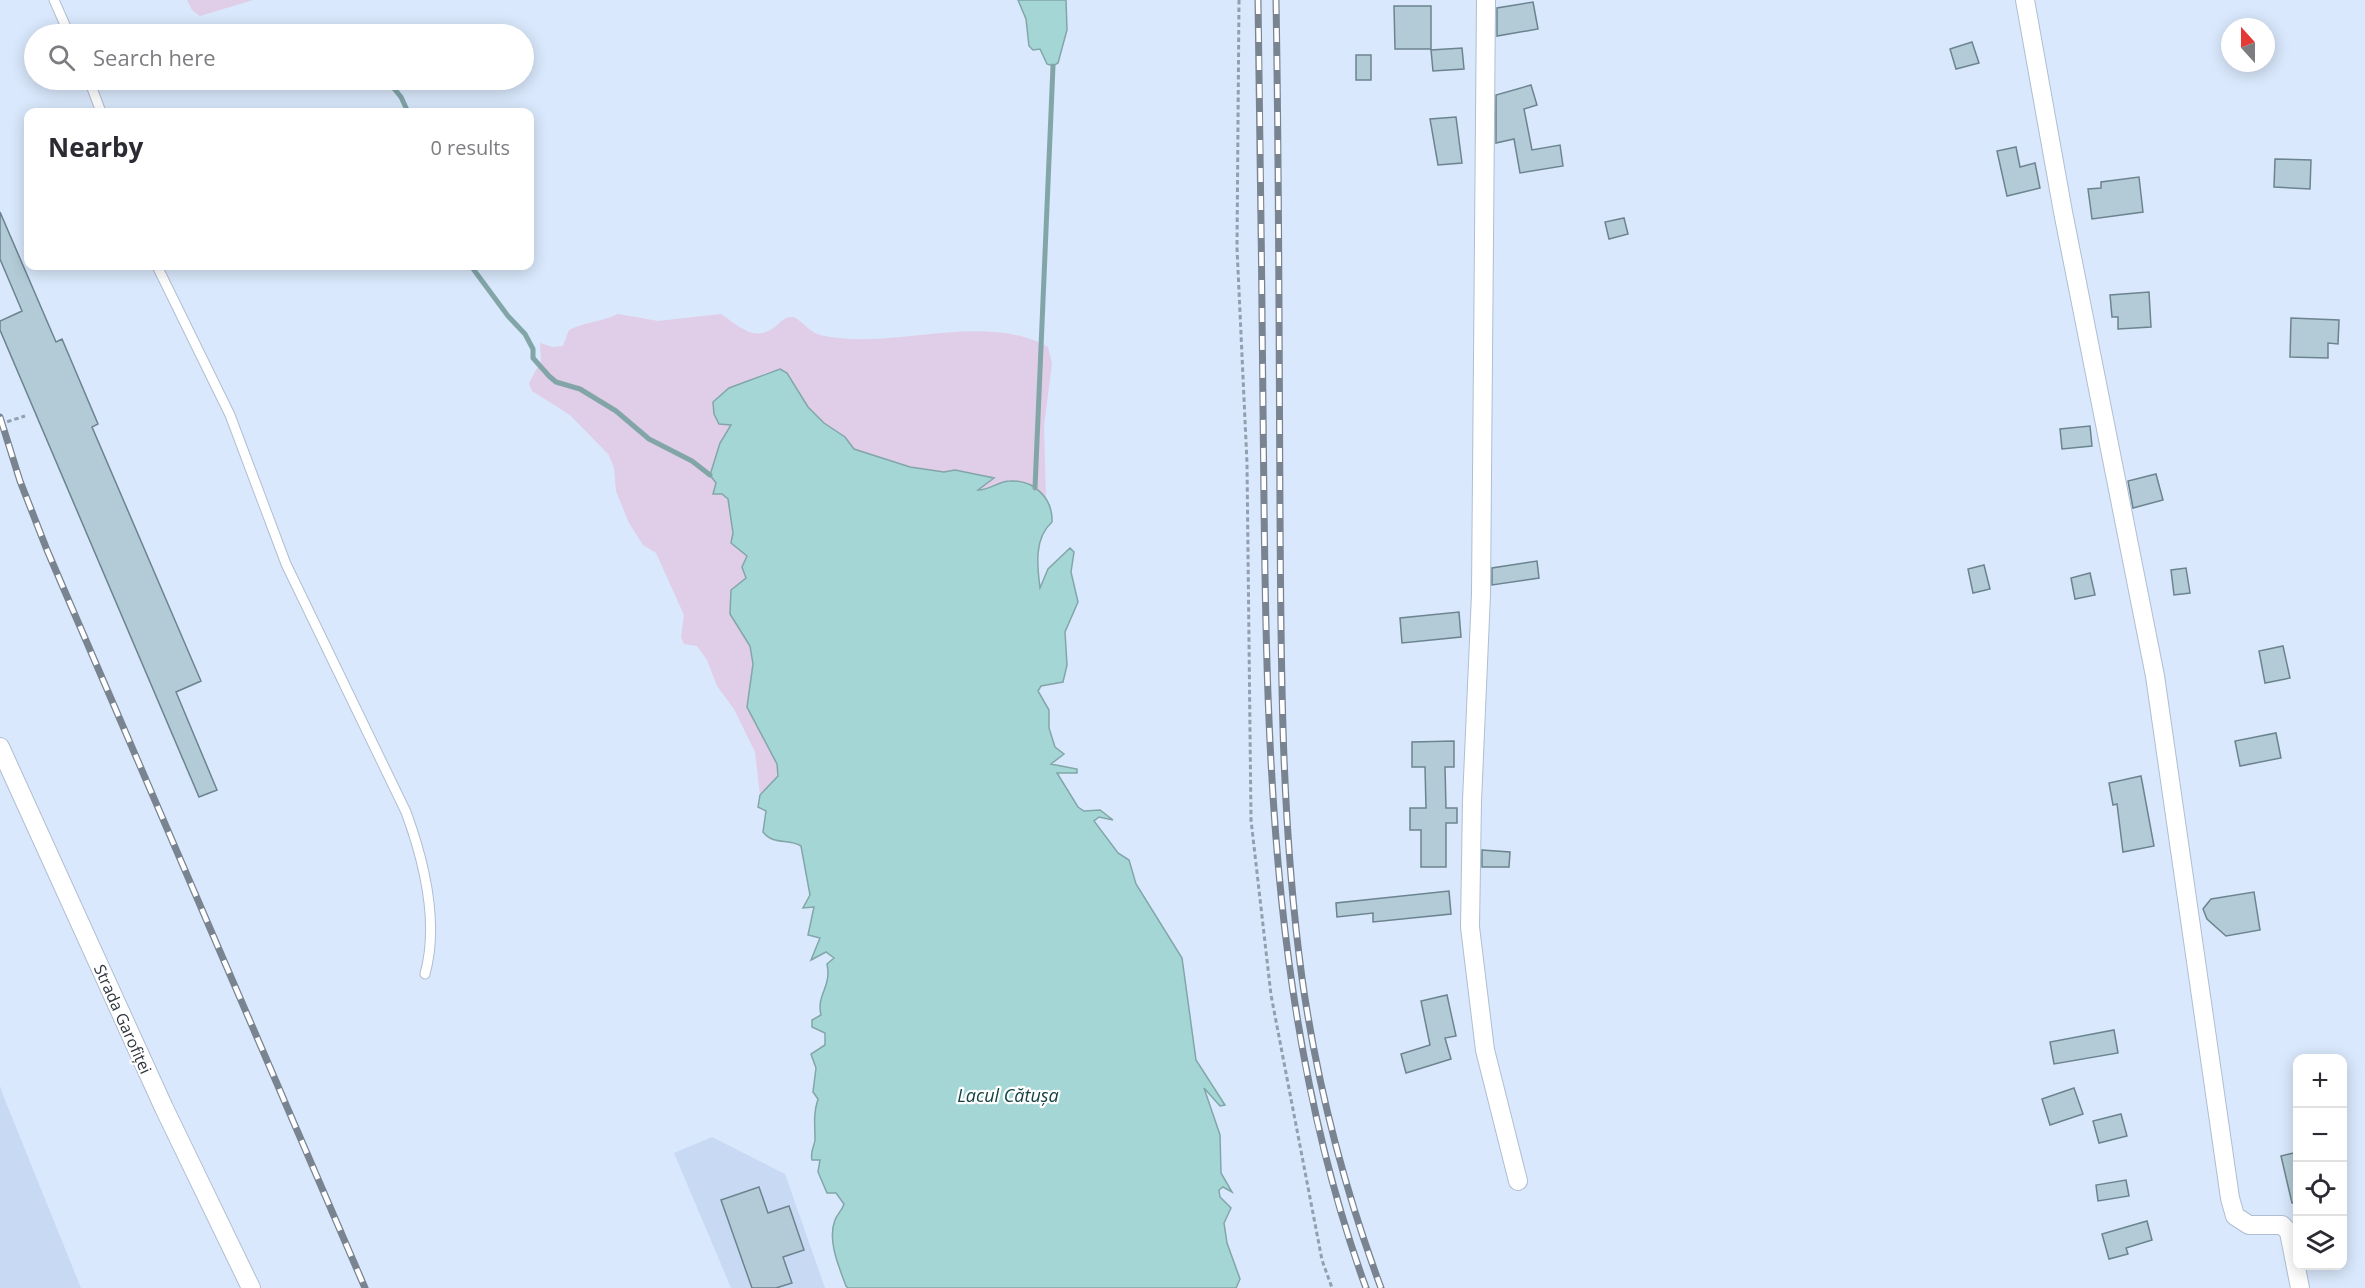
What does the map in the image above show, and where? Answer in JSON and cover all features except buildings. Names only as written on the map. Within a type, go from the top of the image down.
[{"type":"street","points":[[1486,0],[1481,594],[1472,801],[1470,927],[1485,1050],[1518,1181]]},
{"type":"street","points":[[2025,0],[2063,212],[2155,676],[2230,1197],[2235,1216],[2248,1225],[2282,1225],[2289,1232],[2300,1288]]},
{"type":"street","name":"Strada Garofiței","points":[[0,747],[164,1108],[251,1288]]},
{"type":"lane","points":[[54,0],[65,24]]},
{"type":"lane","points":[[93,90],[100,108]]},
{"type":"lane","points":[[159,270],[230,415],[286,564],[406,812],[420,856],[425,886],[429,950],[425,974]]},
{"type":"path","points":[[1239,0],[1237,248],[1247,463],[1251,820],[1271,995],[1322,1260],[1332,1288]]},
{"type":"path","points":[[0,424],[25,416]]},
{"type":"shaded area","points":[[187,0],[253,0],[200,16],[192,10]]},
{"type":"shaded area","points":[[618,314],[658,321],[721,314],[740,328],[753,333],[767,332],[786,318],[794,317],[817,334],[848,339],[877,339],[965,331],[994,332],[1022,337],[1048,347],[1052,363],[1044,426],[1046,498],[1041,492],[1008,481],[994,488],[977,490],[994,478],[955,470],[944,472],[910,467],[854,449],[845,437],[824,423],[808,407],[787,373],[768,372],[751,380],[710,475],[716,483],[713,494],[722,494],[728,499],[733,533],[731,543],[747,556],[746,578],[739,583],[735,622],[750,646],[753,664],[747,707],[777,764],[778,776],[760,795],[755,752],[734,709],[717,686],[707,660],[697,646],[684,644],[681,637],[684,615],[656,553],[643,545],[629,523],[616,491],[614,468],[609,455],[570,415],[532,391],[529,383],[541,361],[540,343],[553,347],[563,346],[569,330]]},
{"type":"shaded area","points":[[0,1086],[5,1100],[81,1288],[0,1288]]},
{"type":"shaded area","points":[[712,1137],[785,1174],[825,1288],[731,1288],[674,1153]]},
{"type":"water","points":[[1018,0],[1066,0],[1067,30],[1058,63],[1053,66],[1047,64],[1040,49],[1033,50],[1029,46],[1026,19]]},
{"type":"water","name":"Lacul Cătușa","points":[[780,369],[787,373],[808,407],[824,423],[845,437],[854,449],[910,467],[944,472],[955,470],[994,478],[978,490],[987,489],[1002,482],[1019,481],[1040,492],[1049,505],[1052,522],[1042,536],[1038,552],[1040,588],[1048,569],[1070,548],[1074,552],[1071,572],[1078,602],[1065,632],[1067,665],[1063,682],[1041,686],[1038,691],[1049,710],[1049,728],[1055,747],[1064,754],[1051,764],[1077,769],[1077,773],[1057,773],[1078,807],[1084,811],[1100,810],[1113,820],[1099,817],[1094,821],[1118,853],[1129,860],[1136,884],[1182,958],[1196,1060],[1225,1105],[1220,1106],[1204,1088],[1220,1135],[1221,1173],[1232,1192],[1223,1187],[1219,1190],[1220,1197],[1231,1208],[1224,1223],[1227,1243],[1240,1279],[1236,1288],[848,1288],[846,1286],[832,1236],[835,1220],[844,1204],[836,1193],[827,1193],[818,1172],[820,1160],[812,1160],[818,1099],[813,1092],[816,1068],[811,1054],[825,1045],[825,1033],[812,1027],[812,1020],[821,1015],[820,1008],[828,972],[827,964],[834,958],[826,952],[811,960],[820,938],[808,935],[814,907],[803,908],[810,895],[801,846],[772,839],[763,832],[766,811],[758,807],[760,795],[778,776],[777,764],[747,707],[753,664],[750,646],[730,614],[731,590],[746,578],[742,567],[747,556],[731,543],[733,533],[728,499],[722,494],[713,494],[716,483],[710,475],[720,443],[731,425],[719,424],[714,414],[713,402],[729,388]]},
{"type":"waterway","points":[[1035,488],[1053,66]]},
{"type":"waterway","points":[[395,90],[406,108]]},
{"type":"waterway","points":[[474,270],[508,316],[525,334],[533,349],[533,358],[549,376],[556,382],[580,389],[616,411],[649,439],[692,461],[710,475]]},
{"type":"railway","points":[[1258,0],[1265,602],[1273,801],[1294,999],[1312,1096],[1335,1193],[1366,1288]]},
{"type":"railway","points":[[1276,0],[1281,627],[1290,861],[1302,978],[1315,1057],[1344,1174],[1381,1288]]},
{"type":"railway","points":[[0,417],[20,481],[47,550],[365,1288]]}]
